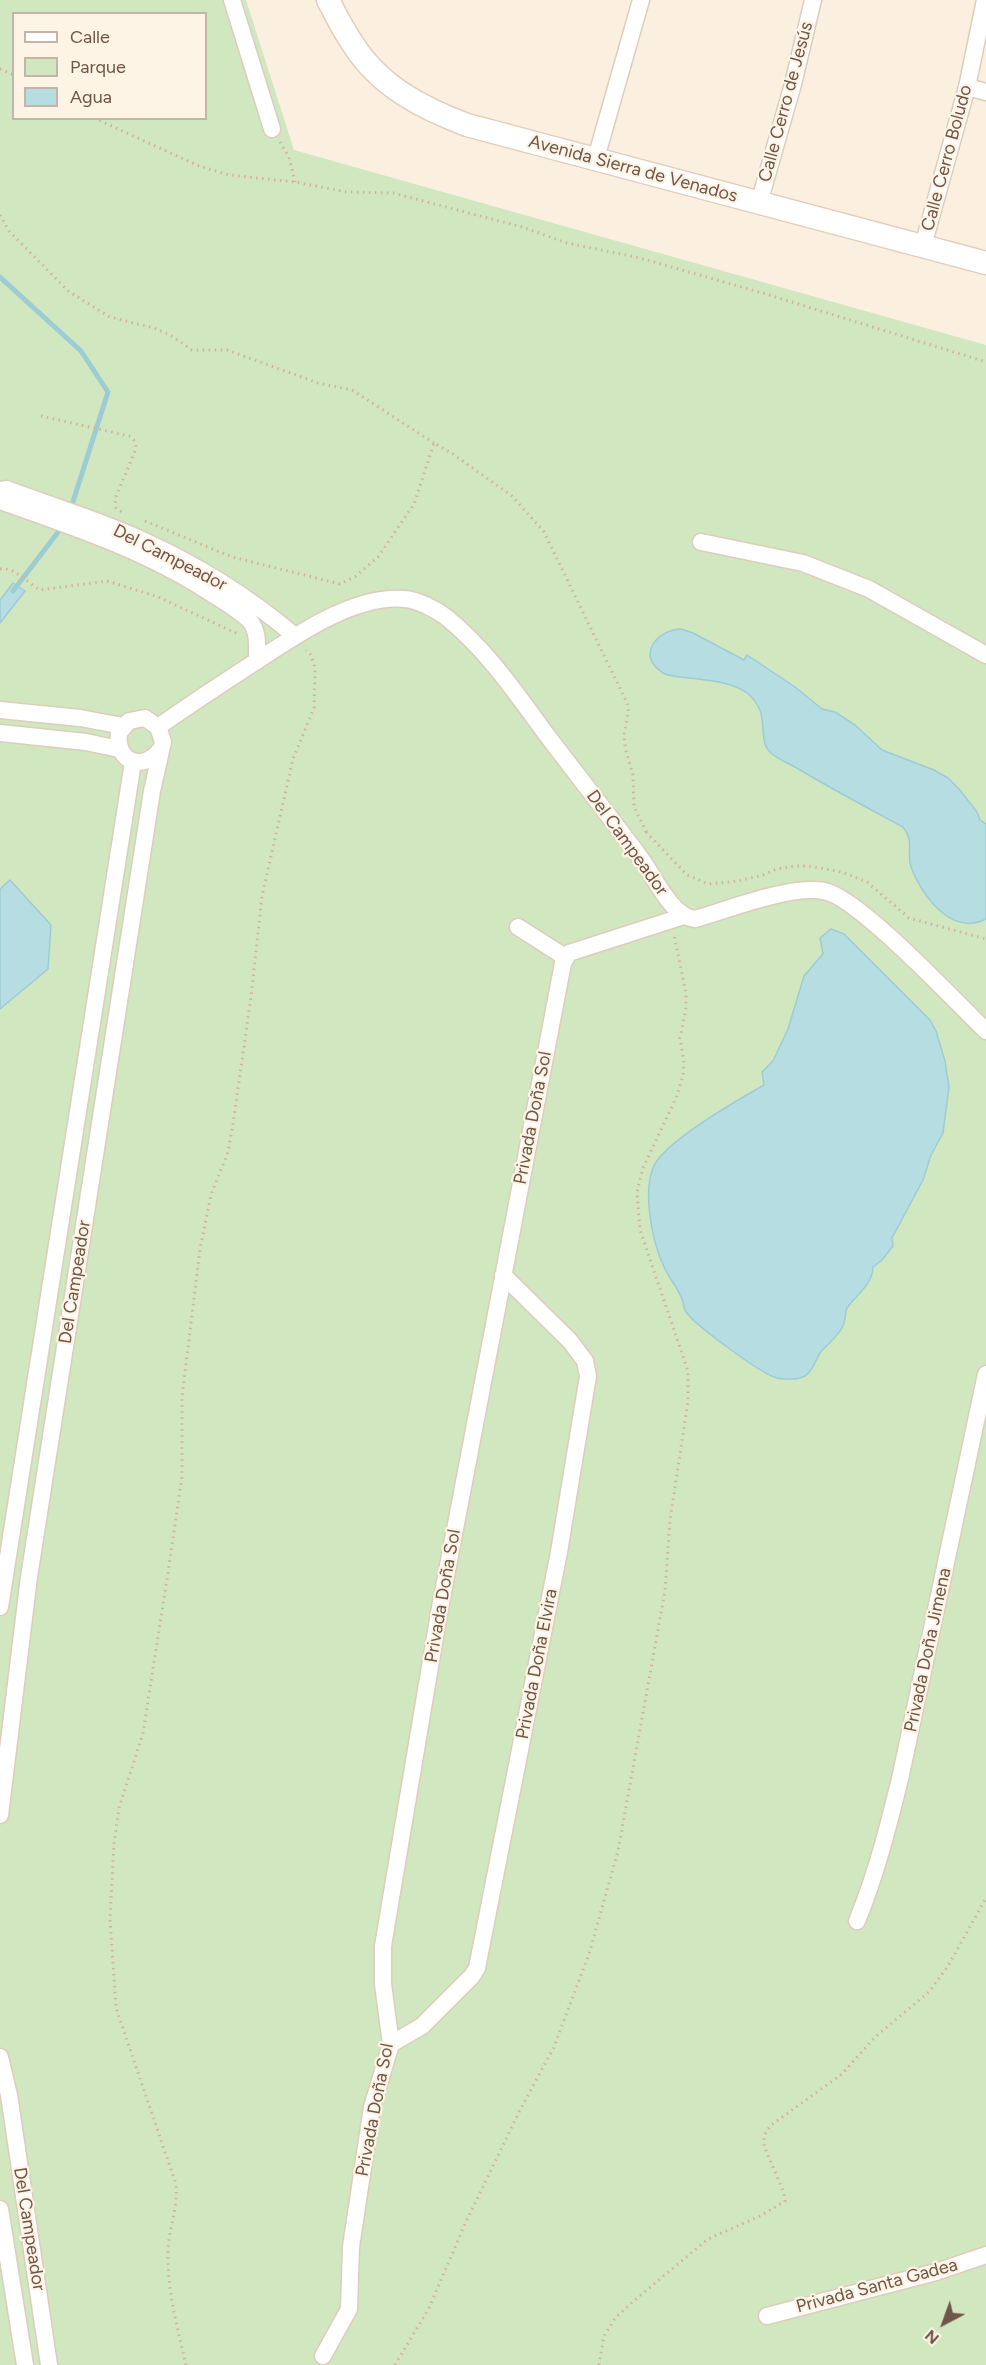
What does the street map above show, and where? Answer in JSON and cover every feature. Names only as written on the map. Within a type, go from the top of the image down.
[{"type":"street","points":[[232,0],[272,129]]},
{"type":"street","name":"Avenida Sierra de Venados","points":[[328,0],[354,46],[379,75],[404,96],[432,112],[467,125],[986,263]]},
{"type":"street","points":[[596,158],[641,0]]},
{"type":"street","name":"Calle Cerro de Jesús","points":[[759,203],[793,84],[813,0]]},
{"type":"street","name":"Calle Cerro Boludo","points":[[923,246],[967,87],[985,0]]},
{"type":"street","points":[[967,87],[986,92]]},
{"type":"street","name":"Del Campeador","points":[[0,490],[7,489],[46,511]]},
{"type":"street","name":"Del Campeador","points":[[0,499],[3,502],[46,511],[140,538],[188,563],[266,611],[288,641]]},
{"type":"street","name":"Del Campeador","points":[[75,521],[182,574],[222,600],[250,621],[256,632],[257,640]]},
{"type":"street","points":[[701,542],[814,567],[869,589],[986,655]]},
{"type":"street","name":"Del Campeador","points":[[0,1815],[29,1577],[152,791],[163,742],[158,727],[288,641],[347,610],[383,599],[406,599],[422,603],[444,615],[503,676],[643,861],[673,906],[677,919]]},
{"type":"street","points":[[257,640],[257,661]]},
{"type":"street","points":[[0,710],[80,718],[123,726]]},
{"type":"street","points":[[158,727],[145,718],[136,718],[123,726],[118,741],[124,756],[133,762],[144,762],[154,758],[160,750]]},
{"type":"street","points":[[0,733],[86,742],[120,749]]},
{"type":"street","name":"Del Campeador","points":[[0,1607],[133,762]]},
{"type":"street","points":[[518,927],[565,957],[568,953],[677,919],[695,919],[800,891],[826,891],[866,915],[986,1031]]},
{"type":"street","name":"Privada Doña Sol","points":[[323,2356],[349,2309],[351,2247],[372,2107],[391,2044],[383,1984],[383,1946],[439,1613],[565,957]]},
{"type":"street","points":[[86,1053],[110,1057]]},
{"type":"street","name":"Privada Doña Elvira","points":[[391,2044],[422,2026],[472,1976],[477,1968],[550,1597],[588,1376],[585,1361],[570,1341],[503,1275]]},
{"type":"street","points":[[45,1312],[69,1318]]},
{"type":"street","name":"Privada Doña Jimena","points":[[857,1921],[884,1844],[900,1779],[986,1374]]},
{"type":"street","points":[[5,1573],[29,1577]]},
{"type":"street","name":"Del Campeador","points":[[0,2057],[9,2095],[49,2365]]},
{"type":"street","name":"Del Campeador","points":[[0,2209],[25,2365]]},
{"type":"street","name":"Privada Santa Gadea","points":[[767,2316],[936,2272],[986,2255]]},
{"type":"path","points":[[98,120],[199,166],[229,175],[295,182],[347,192],[393,193],[522,227],[567,243],[640,258],[755,290],[986,363]]},
{"type":"path","points":[[272,129],[290,157],[295,182]]},
{"type":"path","points":[[0,215],[9,231],[68,291],[110,317],[154,328],[170,335],[192,350],[226,350],[318,383],[352,390],[512,496],[544,532],[629,707],[624,735],[625,747],[633,775],[634,807],[646,831],[643,861]]},
{"type":"path","points":[[41,416],[129,436],[136,443],[135,451],[115,500],[117,508],[131,516]]},
{"type":"path","points":[[140,519],[232,557],[340,584],[356,576],[378,556],[414,504],[434,443]]},
{"type":"path","points":[[0,569],[6,568],[15,572],[40,590],[107,580],[156,596],[242,637],[257,640]]},
{"type":"path","points":[[186,2365],[168,2272],[168,2241],[177,2201],[176,2184],[116,2008],[110,1919],[112,1862],[119,1808],[143,1733],[168,1579],[182,1477],[182,1397],[200,1249],[211,1195],[228,1152],[233,1124],[252,997],[262,896],[293,759],[314,708],[315,668],[310,652],[288,641]]},
{"type":"path","points":[[395,2365],[429,2308],[484,2184],[519,2112],[555,2047],[589,1954],[618,1851],[665,1591],[670,1520],[688,1401],[688,1371],[640,1230],[637,1192],[643,1168],[676,1098],[683,1076],[684,1063],[680,1038],[686,1008],[686,993],[677,919]]},
{"type":"path","points":[[600,2365],[604,2336],[616,2318],[636,2299],[708,2239],[760,2216],[784,2201],[784,2193],[764,2146],[764,2136],[770,2126],[842,2074],[875,2037],[929,1992],[948,1966],[986,1898]]},
{"type":"green space","points":[[0,0],[246,0],[294,150],[986,345],[986,2365],[0,2365]]},
{"type":"water","points":[[13,583],[25,591],[0,623],[0,600]]},
{"type":"water","points":[[681,629],[744,660],[747,655],[795,687],[822,709],[835,712],[855,725],[882,750],[934,770],[948,778],[977,812],[980,820],[986,824],[986,919],[973,923],[961,922],[950,918],[930,901],[911,867],[909,837],[903,827],[771,753],[764,740],[759,709],[747,693],[724,683],[667,675],[655,666],[650,652],[652,645],[664,634]]},
{"type":"water","points":[[10,880],[51,925],[48,969],[0,1009],[0,889]]},
{"type":"water","points":[[831,929],[844,934],[930,1020],[936,1031],[945,1061],[949,1087],[943,1133],[931,1155],[923,1180],[892,1238],[893,1246],[873,1267],[867,1284],[847,1308],[841,1330],[820,1353],[810,1371],[798,1378],[781,1379],[766,1373],[714,1337],[692,1319],[684,1309],[683,1301],[664,1267],[655,1242],[650,1212],[650,1182],[653,1169],[668,1148],[709,1118],[764,1085],[762,1072],[773,1061],[788,1029],[804,976],[823,954],[820,938]]},
{"type":"waterway","points":[[0,277],[81,351],[108,392],[70,511]]},
{"type":"waterway","points":[[13,591],[62,527]]}]
